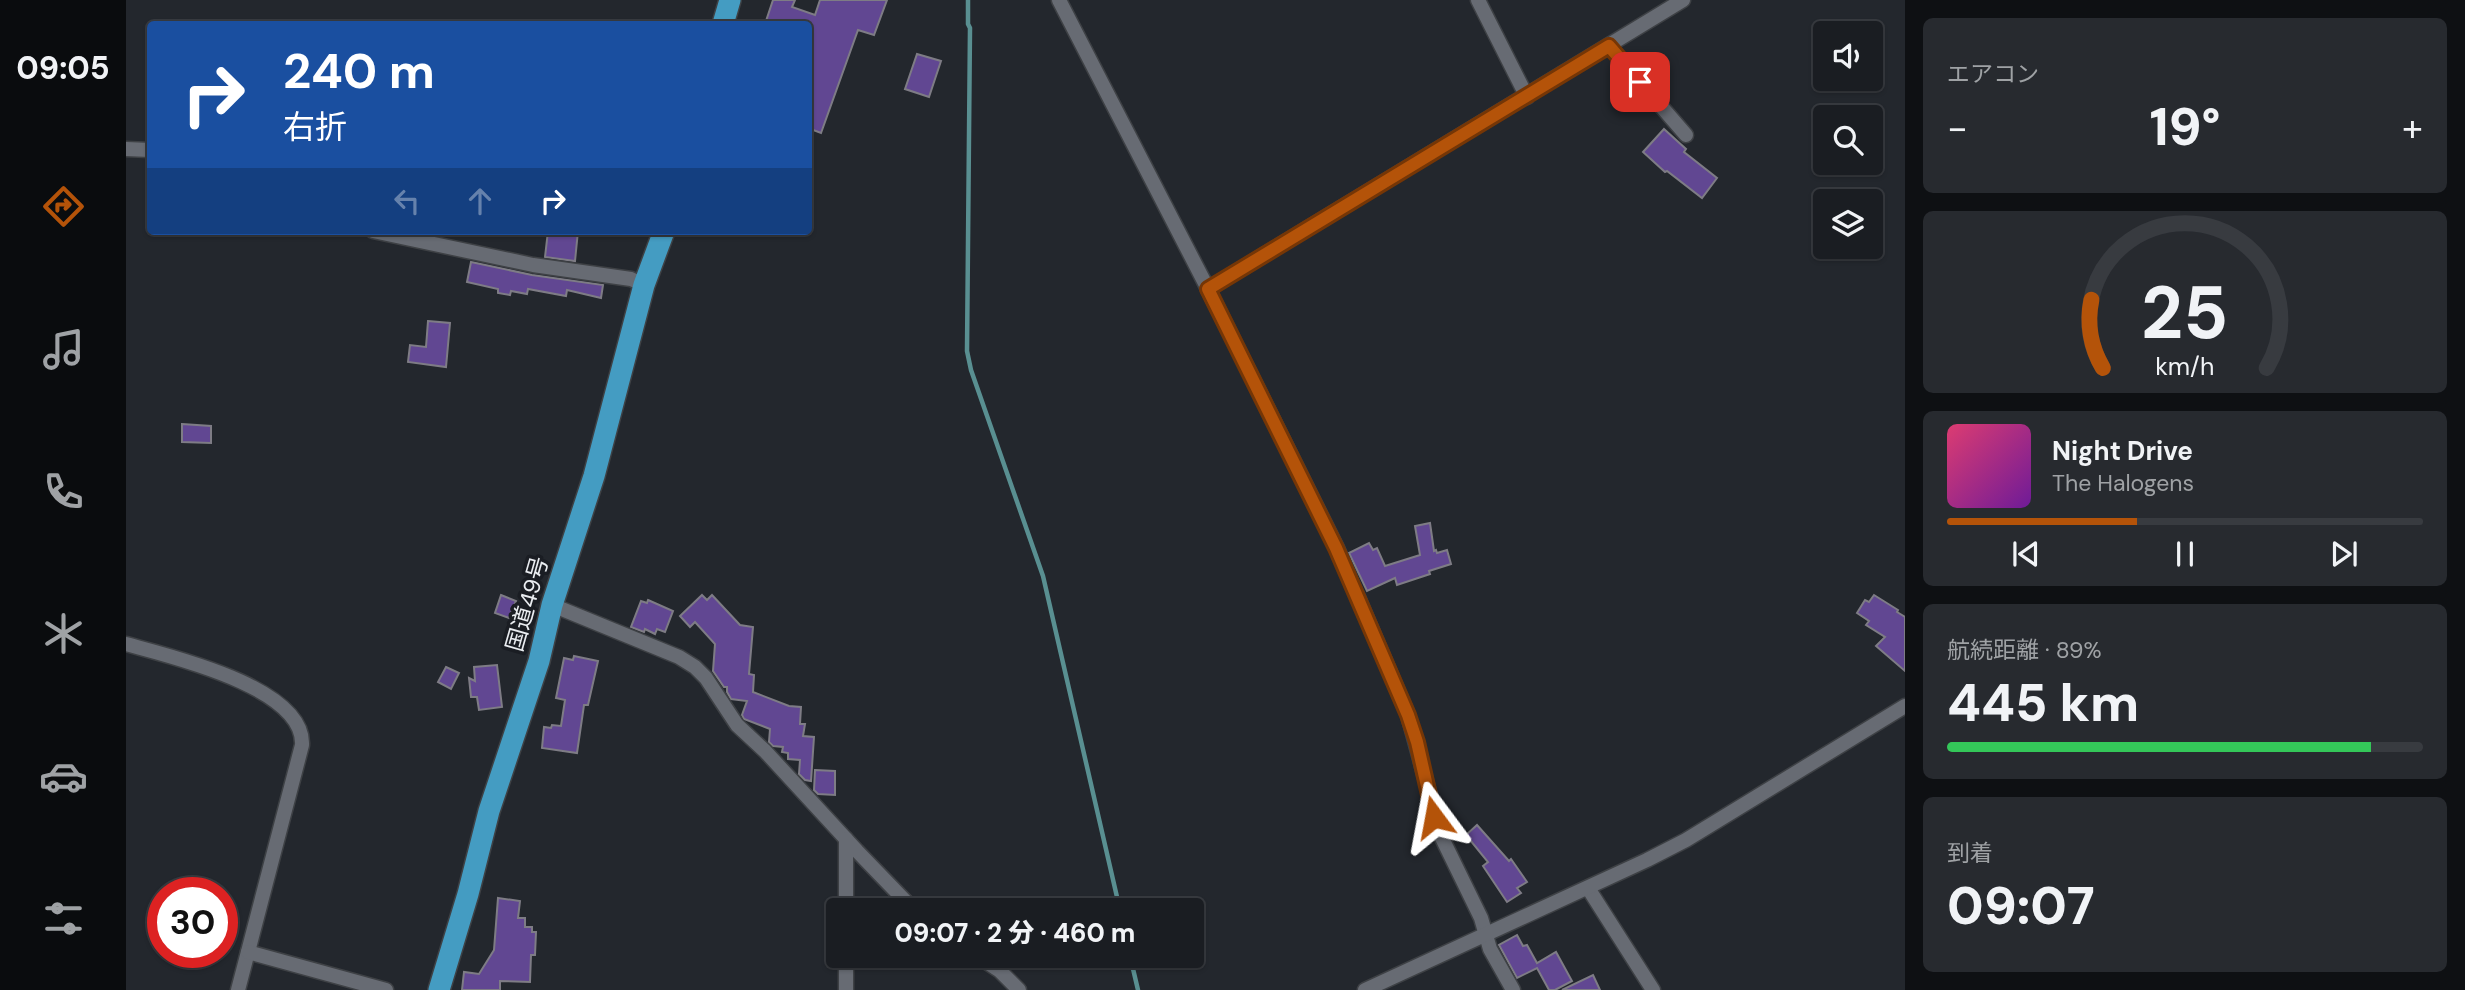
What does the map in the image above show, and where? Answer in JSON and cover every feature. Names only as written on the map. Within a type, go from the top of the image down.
[{"type":"highway","points":[[724,21],[730,0]]},
{"type":"highway","name":"国道49号","points":[[439,990],[489,811],[539,661],[552,605],[594,476],[644,285],[663,235]]},
{"type":"street","points":[[1059,0],[1208,289],[1336,548],[1408,715],[1441,836],[1481,918],[1490,949],[1513,990]]},
{"type":"street","points":[[1478,0],[1527,97]]},
{"type":"street","points":[[1208,289],[1684,0]]},
{"type":"street","points":[[1609,46],[1686,135]]},
{"type":"street","points":[[126,149],[147,150]]},
{"type":"street","points":[[392,235],[533,265],[631,279],[644,285]]},
{"type":"street","points":[[552,605],[678,657],[695,667],[706,678],[737,725],[765,751],[903,898]]},
{"type":"street","points":[[126,644],[201,665],[251,686],[274,701],[301,731],[302,745],[238,990]]},
{"type":"street","points":[[1364,990],[1588,888],[1686,840],[1905,708]]},
{"type":"street","points":[[846,839],[846,898]]},
{"type":"street","points":[[1588,888],[1653,990]]},
{"type":"street","points":[[248,952],[386,990]]},
{"type":"street","points":[[846,968],[846,990]]},
{"type":"street","points":[[995,968],[1019,990]]},
{"type":"building","points":[[773,0],[795,0],[792,7],[815,15],[820,0],[887,0],[874,35],[858,30],[821,133],[812,130],[812,21],[766,21]]},
{"type":"building","points":[[917,54],[941,61],[929,97],[905,89]]},
{"type":"building","points":[[1664,129],[1686,149],[1684,152],[1717,178],[1702,198],[1665,172],[1643,152]]},
{"type":"building","points":[[548,235],[578,235],[575,261],[545,257]]},
{"type":"building","points":[[471,262],[532,275],[603,285],[601,298],[567,290],[566,296],[528,289],[527,294],[511,291],[510,295],[498,293],[498,289],[467,282]]},
{"type":"building","points":[[428,321],[450,323],[446,367],[408,362],[410,345],[426,347]]},
{"type":"building","points":[[182,424],[211,426],[211,443],[182,442]]},
{"type":"building","points":[[1430,523],[1434,551],[1437,553],[1447,550],[1451,564],[1397,585],[1395,578],[1367,591],[1349,553],[1369,543],[1373,550],[1377,548],[1385,566],[1420,555],[1415,526]]},
{"type":"building","points":[[501,595],[516,601],[509,618],[495,613]]},
{"type":"building","points":[[702,595],[707,600],[712,595],[740,625],[753,627],[749,674],[754,675],[753,692],[789,706],[801,707],[800,724],[805,724],[803,736],[814,737],[811,781],[805,780],[799,774],[800,760],[788,759],[788,753],[782,752],[783,747],[773,746],[769,742],[770,729],[744,719],[742,715],[747,701],[731,699],[727,687],[724,687],[713,671],[715,644],[695,622],[690,627],[680,616]]},
{"type":"building","points":[[1874,595],[1905,617],[1905,671],[1876,646],[1885,637],[1866,625],[1869,621],[1857,613],[1865,600],[1869,602]]},
{"type":"building","points":[[648,600],[673,611],[665,632],[657,629],[655,634],[631,627],[641,601],[647,603]]},
{"type":"building","points":[[574,656],[598,661],[588,705],[584,705],[577,753],[542,748],[544,727],[561,726],[565,700],[556,698],[564,658],[573,660]]},
{"type":"building","points":[[497,665],[502,707],[479,710],[477,697],[471,697],[469,678],[475,681],[474,667]]},
{"type":"building","points":[[446,667],[459,673],[451,689],[438,682]]},
{"type":"building","points":[[815,770],[835,771],[835,795],[818,794],[814,790]]},
{"type":"building","points":[[1477,825],[1509,861],[1511,859],[1527,882],[1517,888],[1521,893],[1507,902],[1483,866],[1488,862],[1466,835]]},
{"type":"building","points":[[498,898],[520,901],[518,918],[525,918],[525,927],[532,927],[532,932],[536,932],[535,955],[531,955],[530,982],[500,981],[500,990],[462,990],[464,972],[479,974],[494,950]]},
{"type":"building","points":[[1517,935],[1523,946],[1527,945],[1537,963],[1556,952],[1572,981],[1555,990],[1549,990],[1537,968],[1517,978],[1499,945]]},
{"type":"building","points":[[1593,975],[1600,990],[1562,990]]},
{"type":"waterway","points":[[968,0],[967,351],[971,370],[1043,576],[1117,898]]},
{"type":"waterway","points":[[1133,968],[1138,990]]},
{"type":"route","points":[[1434,817],[1408,715],[1336,548],[1208,289],[1609,46],[1640,82]]}]
